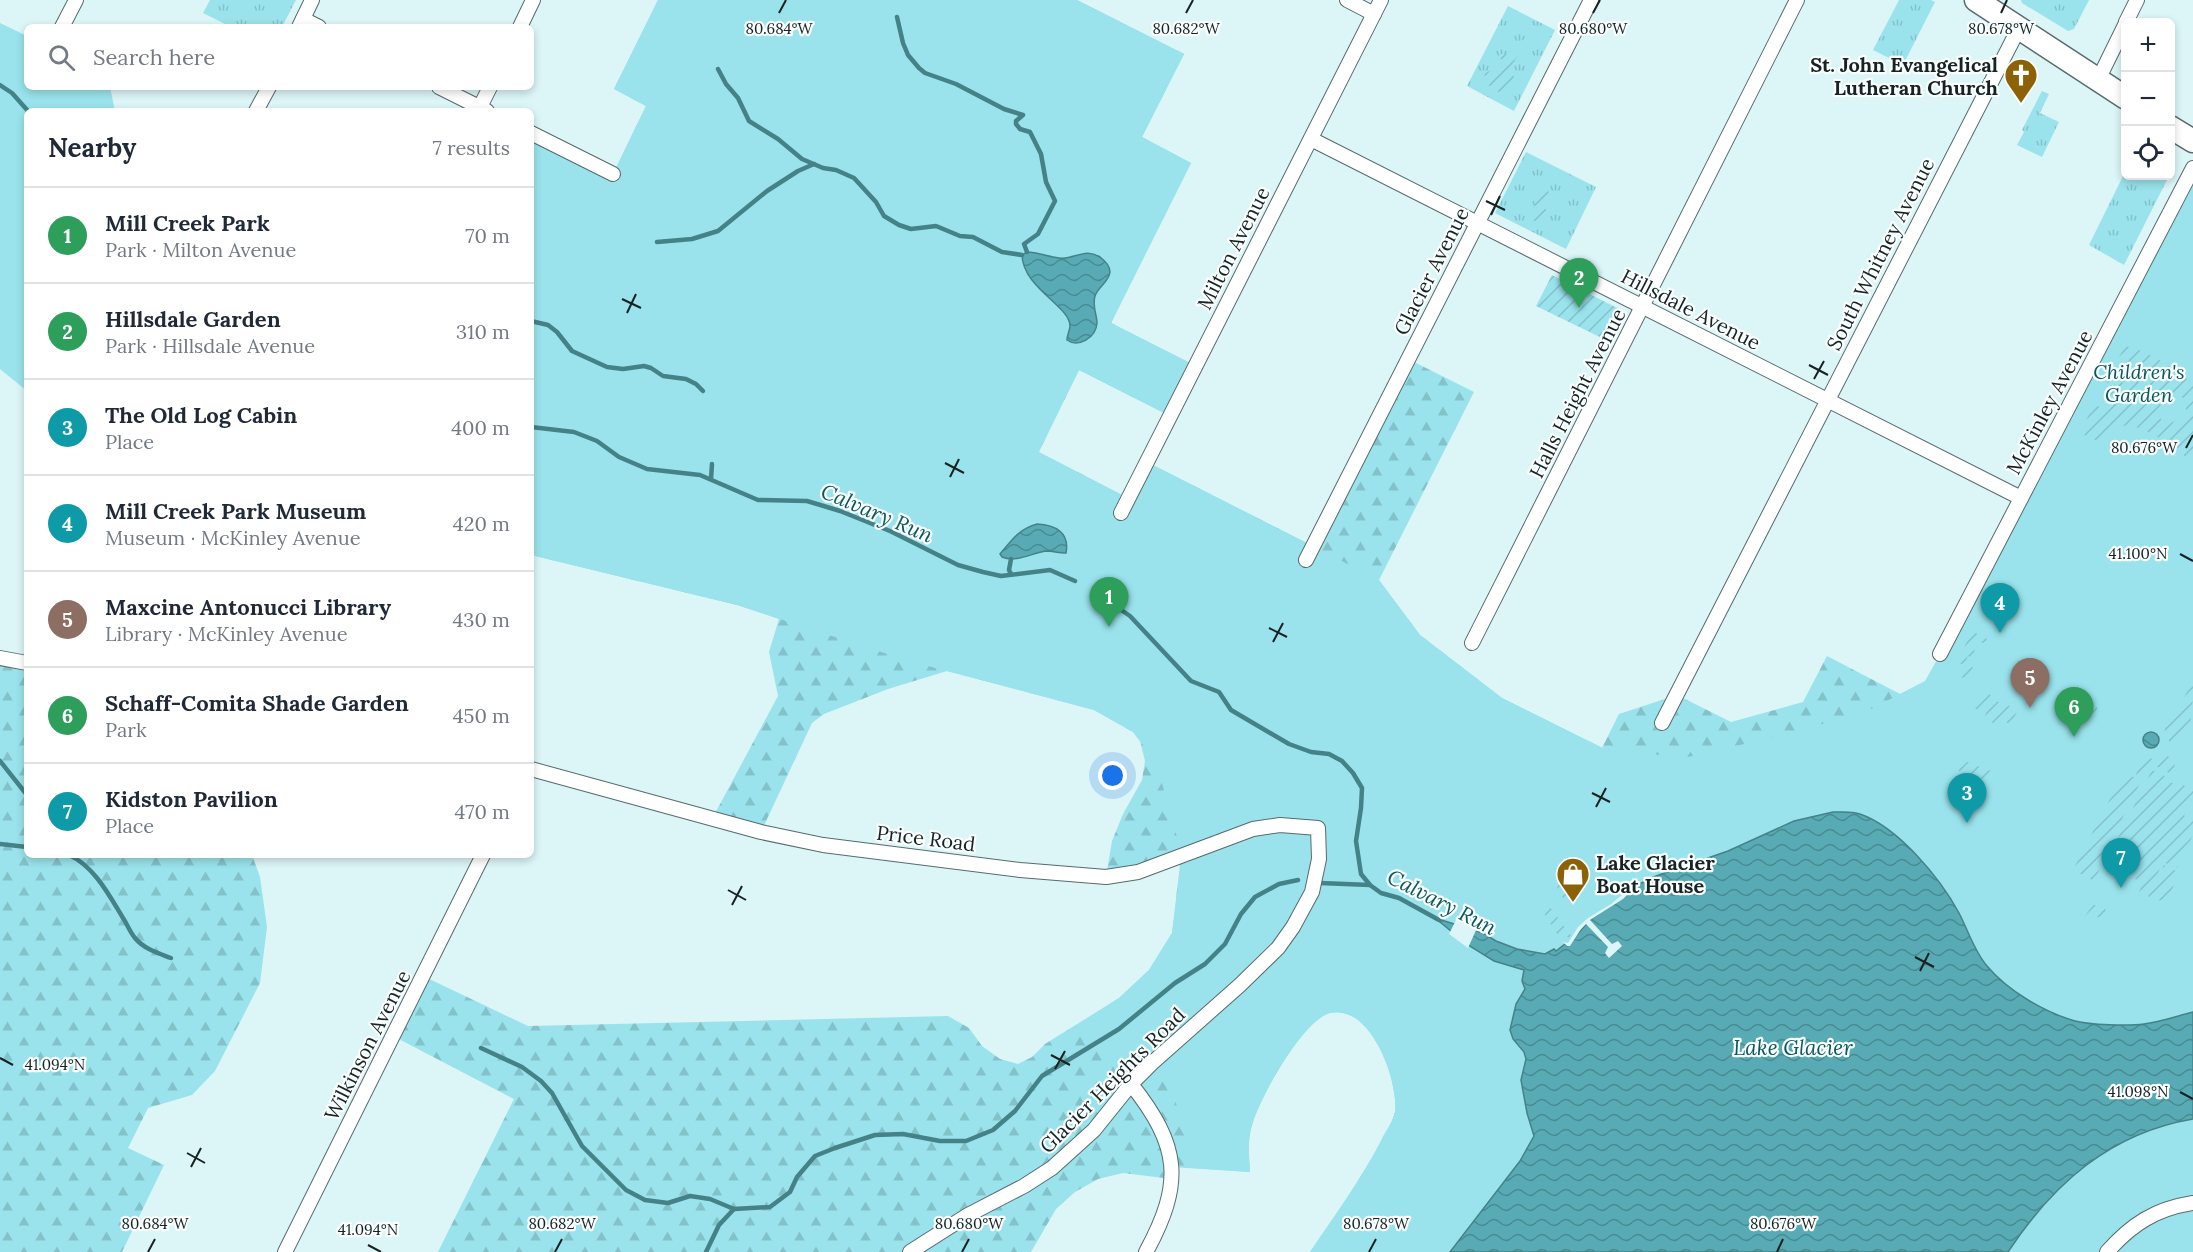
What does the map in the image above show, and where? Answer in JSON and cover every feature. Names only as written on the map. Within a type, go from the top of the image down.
[{"type":"main road","points":[[1976,0],[1999,6],[2019,28],[2121,95]]},
{"type":"main road","points":[[2175,130],[2193,141]]},
{"type":"street","points":[[64,24],[76,0]]},
{"type":"street","points":[[301,23],[312,0]]},
{"type":"street","points":[[521,24],[533,0]]},
{"type":"street","points":[[1347,0],[1374,14]]},
{"type":"street","name":"Milton Avenue","points":[[1121,513],[1381,0]]},
{"type":"street","name":"Glacier Avenue","points":[[1306,560],[1591,0]]},
{"type":"street","name":"Halls Height Avenue","points":[[1473,643],[1797,0]]},
{"type":"street","points":[[2128,18],[2137,0]]},
{"type":"street","name":"South Whitney Avenue","points":[[1662,723],[2019,28]]},
{"type":"street","points":[[2098,80],[2121,33]]},
{"type":"street","points":[[258,108],[266,90]]},
{"type":"street","points":[[445,90],[481,108]]},
{"type":"street","points":[[483,108],[489,90]]},
{"type":"street","points":[[534,134],[613,174]]},
{"type":"street","name":"Hillsdale Avenue","points":[[1311,139],[2021,498]]},
{"type":"street","name":"McKinley Avenue","points":[[1940,654],[2193,168]]},
{"type":"street","points":[[0,658],[24,662]]},
{"type":"street","name":"Price Road","points":[[534,770],[760,832],[823,845],[1020,870],[1106,877],[1138,872],[1253,829],[1280,825],[1318,828]]},
{"type":"street","name":"Glacier Heights Road","points":[[910,1252],[952,1225],[1053,1168],[1094,1130],[1131,1084],[1163,1052],[1240,985],[1283,942],[1312,892],[1319,859],[1318,828]]},
{"type":"street","name":"Wilkinson Avenue","points":[[285,1252],[482,858]]},
{"type":"street","points":[[1131,1084],[1158,1121],[1171,1162],[1172,1179],[1168,1205],[1146,1252]]},
{"type":"street","points":[[2107,1252],[2134,1226],[2153,1213],[2193,1203]]},
{"type":"green space","points":[[210,0],[296,0],[284,24],[225,24],[203,13]]},
{"type":"green space","points":[[658,0],[1077,0],[1184,54],[1142,137],[1191,163],[1111,323],[1196,366],[1170,416],[1079,370],[1039,452],[1128,498],[1147,462],[1313,546],[1408,359],[1474,392],[1379,580],[1420,635],[1502,698],[1602,748],[1619,714],[1677,695],[1731,722],[1803,702],[1827,656],[1900,694],[1925,681],[1938,658],[1953,666],[1469,1038],[1310,1252],[1365,1170],[1395,1112],[1392,1082],[1379,1048],[1370,1032],[1358,1020],[1345,1013],[1330,1013],[1319,1019],[1308,1029],[1284,1060],[1257,1110],[1251,1128],[1250,1172],[1171,1167],[1172,1179],[1123,1173],[1098,1179],[1075,1192],[1056,1209],[1031,1252],[438,1252],[514,1099],[393,1036],[423,976],[528,1026],[948,1016],[969,1028],[982,1046],[1000,1059],[1018,1064],[1032,1057],[1045,1044],[1119,998],[1149,970],[1172,933],[1181,856],[1106,877],[1112,841],[1123,814],[1142,780],[1145,761],[1140,741],[1133,732],[1094,710],[947,671],[888,689],[824,714],[812,723],[761,832],[712,819],[778,696],[769,652],[779,619],[737,605],[534,556],[534,541],[613,174],[646,106],[614,89]]},
{"type":"green space","points":[[658,0],[1077,0],[1184,54],[1142,137],[1191,163],[1111,323],[1196,366],[1170,416],[1079,370],[1038,452],[1128,498],[1147,462],[1379,580],[1420,635],[1502,698],[1603,748],[1683,758],[1796,732],[1871,709],[1926,681],[2193,168],[2193,1252],[1310,1252],[1365,1170],[1395,1112],[1392,1082],[1379,1048],[1370,1032],[1358,1020],[1345,1013],[1330,1013],[1319,1019],[1308,1029],[1284,1060],[1257,1110],[1251,1128],[1250,1172],[1193,1168],[1163,1053],[1131,1084],[1078,1025],[1119,998],[1149,970],[1172,933],[1182,855],[1156,762],[1133,732],[1094,710],[909,661],[737,605],[534,556],[534,134],[613,174],[646,106],[614,89]]},
{"type":"green space","points":[[1899,0],[1935,2],[1903,65],[1873,50]]},
{"type":"green space","points":[[2021,0],[2089,0],[2074,29],[2068,31],[2022,3]]},
{"type":"green space","points":[[1508,6],[1555,30],[1514,111],[1467,86]]},
{"type":"green space","points":[[0,23],[24,35],[24,90],[111,90],[114,108],[24,108],[24,389],[0,369]]},
{"type":"green space","points":[[1526,38],[1530,41],[1513,63],[1513,85],[1506,97],[1484,82],[1485,73],[1502,66],[1504,61],[1499,58],[1501,54],[1511,54]]},
{"type":"green space","points":[[2042,91],[2049,94],[2040,113],[2059,122],[2042,157],[2017,145]]},
{"type":"green space","points":[[1526,152],[1596,187],[1566,249],[1495,213]]},
{"type":"green space","points":[[2121,180],[2167,180],[2124,265],[2089,245]]},
{"type":"green space","points":[[1541,188],[1547,189],[1550,195],[1542,203],[1550,216],[1547,222],[1541,224],[1534,221],[1531,213],[1535,205],[1533,196]]},
{"type":"green space","points":[[1552,275],[1621,310],[1606,340],[1536,306]]},
{"type":"green space","name":"Children's Garden","points":[[2125,346],[2152,356],[2193,383],[2193,453],[2185,457],[2180,450],[2149,432],[2128,426],[2118,427],[2108,432],[2099,442],[2080,433],[2094,404],[2102,408],[2109,393],[2107,380]],"holes":[[[2182,396],[2188,416],[2163,426],[2159,413],[2162,412],[2160,403]]]},
{"type":"green space","points":[[1972,631],[1991,641],[1989,646],[1979,641],[1973,642],[1971,646],[1976,652],[1973,659],[1968,656],[1965,663],[1973,667],[1967,680],[1959,676],[1964,665],[1957,662]]},
{"type":"green space","points":[[0,658],[24,662],[24,858],[253,858],[260,877],[267,927],[260,983],[215,1071],[192,1095],[148,1108],[128,1148],[164,1165],[122,1252],[0,1252]]},
{"type":"green space","points":[[2193,680],[2192,710],[2188,733],[2173,747],[2169,745],[2169,737],[2163,727],[2175,715]]},
{"type":"green space","points":[[1986,691],[1998,702],[2018,709],[2011,725],[1999,718],[1995,724],[1984,718],[1987,711],[1974,708]]},
{"type":"green space","points":[[2082,700],[2097,707],[2099,715],[2093,717],[2078,709],[2076,702]]},
{"type":"green space","points":[[2165,753],[2175,763],[2173,775],[2150,763],[2101,861],[2103,863],[2094,881],[2077,872],[2074,868],[2122,776],[2135,777],[2143,757],[2155,759]]},
{"type":"green space","points":[[1962,760],[1991,771],[1985,779],[1976,778],[1952,768],[1957,761]]},
{"type":"green space","points":[[2152,770],[2171,779],[2170,782],[2178,785],[2179,783],[2193,790],[2193,798],[2184,816],[2193,820],[2193,835],[2177,868],[2163,862],[2152,886],[2154,887],[2164,865],[2180,873],[2166,901],[2156,900],[2139,892],[2143,883],[2105,864]]},
{"type":"green space","points":[[1569,864],[1581,873],[1586,887],[1584,888],[1576,879],[1565,887],[1570,894],[1564,899],[1557,891],[1558,875],[1565,865]]},
{"type":"green space","points":[[1546,905],[1550,907],[1572,937],[1559,937],[1545,915]]},
{"type":"green space","points":[[2093,905],[2105,907],[2107,918],[2085,916]]},
{"type":"water","points":[[1027,252],[1065,258],[1089,253],[1100,257],[1108,265],[1109,276],[1096,293],[1094,300],[1096,328],[1086,340],[1076,343],[1067,340],[1070,326],[1068,319],[1030,277],[1024,267],[1022,255]]},
{"type":"water","points":[[1037,524],[1050,526],[1060,531],[1066,540],[1066,553],[1046,551],[1013,559],[1002,557],[1000,554],[1016,536]]},
{"type":"water","points":[[2151,732],[2157,734],[2159,740],[2157,746],[2151,748],[2145,746],[2143,740],[2145,734]]},
{"type":"water","name":"Lake Glacier","points":[[1833,812],[1860,814],[1874,821],[1889,830],[1917,855],[1951,899],[1978,954],[1987,966],[2005,984],[2039,1006],[2075,1021],[2110,1025],[2144,1024],[2193,1012],[2193,1119],[2135,1136],[2086,1165],[2044,1204],[2008,1252],[1450,1252],[1520,1161],[1534,1136],[1521,1080],[1526,1059],[1510,1030],[1516,1004],[1525,989],[1522,981],[1524,970],[1494,961],[1468,945],[1435,918],[1483,933],[1517,949],[1545,954],[1554,949],[1556,951],[1565,944],[1567,946],[1590,920],[1631,891],[1629,889],[1656,876],[1728,851],[1794,821]]},
{"type":"pier","points":[[1629,889],[1631,891],[1623,899],[1590,920],[1612,944],[1618,941],[1622,946],[1609,958],[1605,953],[1608,947],[1586,924],[1570,946],[1563,942],[1568,943],[1578,927],[1588,918],[1611,904]]},
{"type":"pier","points":[[1456,920],[1477,928],[1468,948],[1449,934]]},
{"type":"waterway","points":[[897,17],[908,55],[925,73],[956,84],[1004,109],[1023,115],[1016,121],[1016,124],[1020,129],[1030,132],[1041,154],[1046,182],[1055,201],[1038,234],[1024,244],[1027,252]]},
{"type":"waterway","points":[[718,69],[726,84],[738,98],[749,121],[778,139],[802,159],[854,178],[876,202],[884,216],[911,229],[936,226],[960,236],[973,237],[1002,252],[1022,255]]},
{"type":"waterway","name":"Calvary Run","points":[[0,85],[12,93],[25,108]]},
{"type":"waterway","points":[[657,242],[692,239],[718,231],[767,191],[798,171],[814,164]]},
{"type":"waterway","points":[[534,322],[548,325],[557,332],[572,351],[607,367],[623,369],[644,366],[663,376],[686,379],[703,391]]},
{"type":"waterway","name":"Calvary Run","points":[[534,427],[574,432],[597,441],[619,457],[647,469],[700,475],[758,500],[807,501],[840,511],[890,531],[958,565],[1001,576],[1050,570],[1075,581]]},
{"type":"waterway","points":[[711,479],[712,464]]},
{"type":"waterway","points":[[1011,559],[1009,570],[1011,574]]},
{"type":"waterway","name":"Calvary Run","points":[[1098,594],[1130,616],[1191,681],[1219,692],[1231,710],[1289,744],[1311,752],[1329,754],[1342,761],[1362,788],[1356,841],[1361,874],[1381,893],[1399,898],[1439,920]]},
{"type":"waterway","points":[[0,761],[24,791]]},
{"type":"waterway","points":[[0,844],[24,847]]},
{"type":"waterway","points":[[74,858],[86,866],[100,882],[139,942],[171,958]]},
{"type":"waterway","points":[[481,1048],[522,1067],[541,1081],[552,1093],[582,1146],[626,1190],[645,1200],[668,1203],[690,1196],[710,1199],[734,1209],[770,1207],[790,1192],[797,1177],[815,1156],[835,1148],[875,1135],[903,1134],[940,1141],[966,1141],[993,1130],[1015,1111],[1042,1076],[1119,1029],[1175,983],[1205,964],[1225,944],[1241,914],[1255,897],[1279,884],[1298,880]]},
{"type":"waterway","points":[[1320,883],[1370,885]]},
{"type":"waterway","points":[[706,1252],[719,1225],[734,1209]]},
{"type":"place","name":"St. John Evangelical Lutheran Church","points":[[2021,104]]},
{"type":"place","name":"Hillsdale Garden","points":[[1579,308]]},
{"type":"place","name":"Mill Creek Park","points":[[1109,627]]},
{"type":"place","name":"Mill Creek Park Museum","points":[[2000,633]]},
{"type":"place","name":"Maxcine Antonucci Library","points":[[2030,708]]},
{"type":"place","name":"Schaff-Comita Shade Garden","points":[[2074,737]]},
{"type":"place","name":"The Old Log Cabin","points":[[1967,823]]},
{"type":"place","name":"Kidston Pavilion","points":[[2121,888]]},
{"type":"place","name":"Lake Glacier Boat House","points":[[1573,903]]}]
